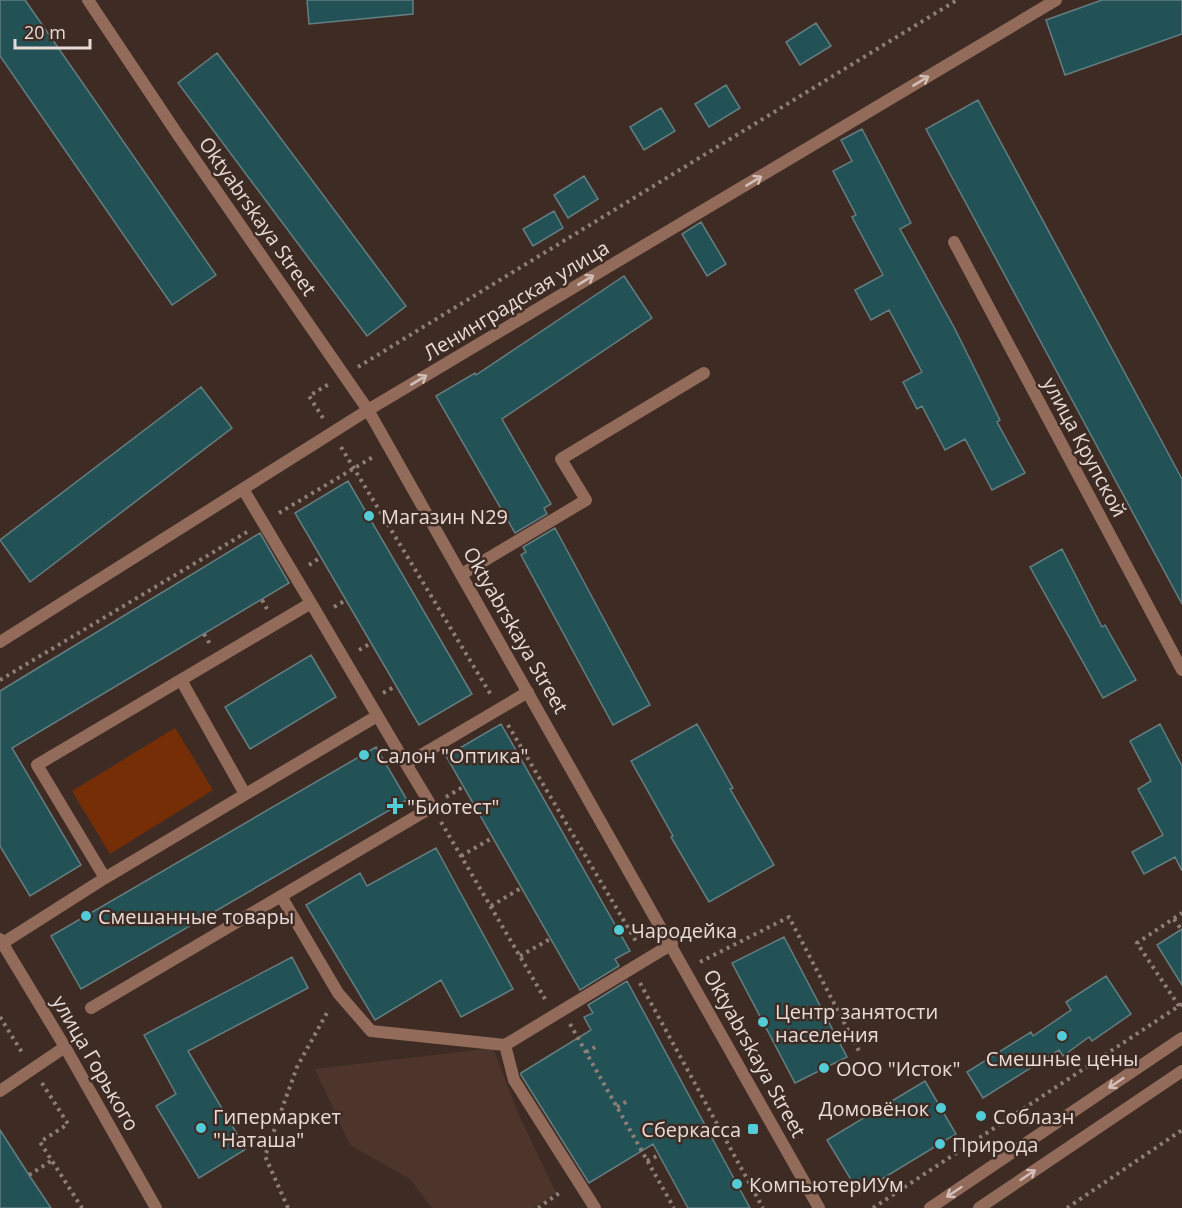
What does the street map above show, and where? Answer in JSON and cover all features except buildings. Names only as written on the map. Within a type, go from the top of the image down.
[{"type":"street","name":"Oktyabrskaya Street","points":[[88,0],[178,135],[368,410],[672,944],[819,1208]]},
{"type":"street","name":"Ленинградская улица","points":[[0,642],[368,410],[1056,0]]},
{"type":"street","name":"улица Крупской","points":[[954,242],[1182,670]]},
{"type":"street","points":[[462,574],[586,500],[561,459],[704,373]]},
{"type":"street","points":[[91,1008],[432,807],[243,489]]},
{"type":"street","points":[[105,878],[36,765],[311,603]]},
{"type":"street","points":[[181,680],[245,794]]},
{"type":"street","points":[[406,764],[528,692]]},
{"type":"street","points":[[1,941],[377,716]]},
{"type":"street","points":[[281,896],[338,993],[371,1031],[505,1045],[672,944]]},
{"type":"street","name":"улица Горького","points":[[1,941],[65,1047],[156,1208]]},
{"type":"street","points":[[930,1208],[1182,1038]]},
{"type":"street","points":[[505,1045],[513,1080],[595,1208]]},
{"type":"street","points":[[0,1091],[65,1047]]},
{"type":"street","points":[[980,1208],[1182,1071]]},
{"type":"path","points":[[309,396],[957,0]]},
{"type":"path","points":[[0,680],[389,447]]},
{"type":"path","points":[[432,807],[520,957],[586,1052],[674,1208]]},
{"type":"path","points":[[460,856],[492,838]]},
{"type":"path","points":[[490,906],[521,888]]},
{"type":"path","points":[[873,1208],[1180,1005],[1137,943],[1182,914]]},
{"type":"path","points":[[686,969],[789,917],[860,1053]]},
{"type":"path","points":[[1174,919],[1181,929]]},
{"type":"path","points":[[520,957],[550,939]]},
{"type":"path","points":[[633,969],[763,1208]]},
{"type":"path","points":[[288,1208],[265,1156],[297,1066],[338,993]]},
{"type":"path","points":[[0,1017],[68,1124],[40,1142],[82,1208]]},
{"type":"path","points":[[586,1052],[599,1045]]},
{"type":"path","points":[[617,1107],[629,1100]]},
{"type":"path","points":[[1067,1208],[1182,1130]]},
{"type":"path","points":[[647,1161],[659,1155]]},
{"type":"path","points":[[29,1175],[51,1161]]},
{"type":"path","points":[[538,1208],[578,1180]]},
{"type":"shaded area","points":[[175,728],[213,790],[110,854],[72,791]]},
{"type":"shaded area","points":[[493,1048],[518,1113],[556,1193],[533,1208],[432,1208],[410,1179],[350,1145],[315,1069]]},
{"type":"place","name":"Магазин N29","points":[[369,516]]},
{"type":"place","name":"Салон \"Оптика\"","points":[[364,755]]},
{"type":"place","name":"\"Биотест\"","points":[[395,806]]},
{"type":"place","name":"Смешанные товары","points":[[86,916]]},
{"type":"place","name":"Чародейка","points":[[619,930]]},
{"type":"place","name":"Центр занятости населения","points":[[763,1022]]},
{"type":"place","name":"Смешные цены","points":[[1062,1036]]},
{"type":"place","name":"ООО \"Исток\"","points":[[824,1068]]},
{"type":"place","name":"Домовёнок","points":[[941,1108]]},
{"type":"place","name":"Соблазн","points":[[981,1116]]},
{"type":"place","name":"Гипермаркет \"Наташа\"","points":[[201,1128]]},
{"type":"place","name":"Сберкасса","points":[[753,1129]]},
{"type":"place","name":"Природа","points":[[940,1144]]},
{"type":"place","name":"КомпьютерИУм","points":[[737,1184]]}]
